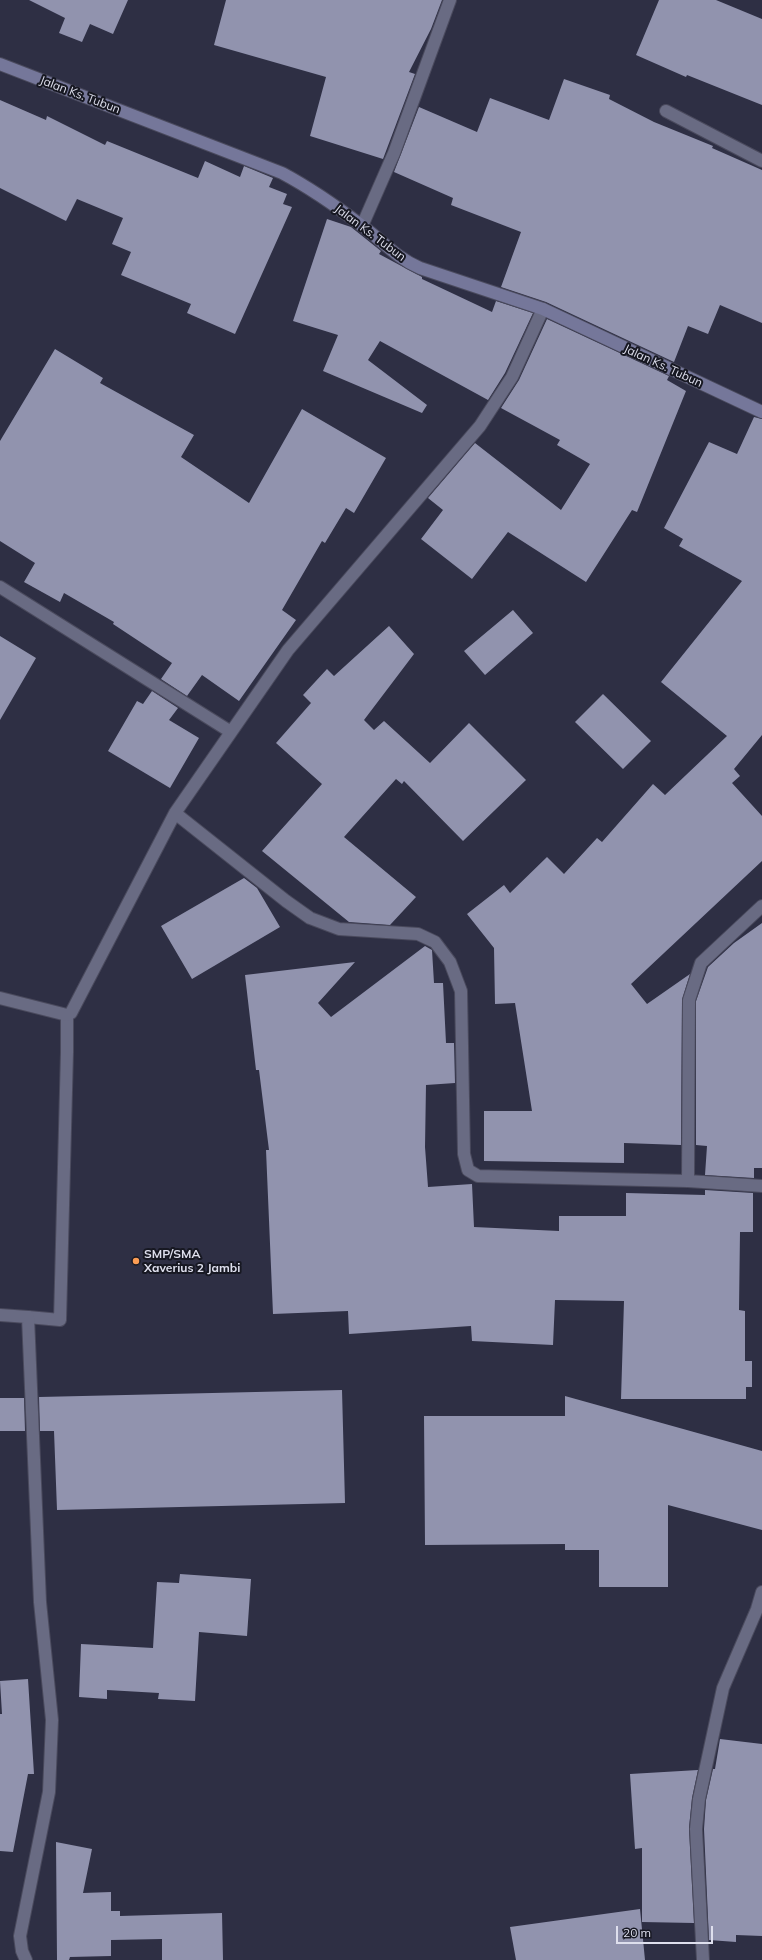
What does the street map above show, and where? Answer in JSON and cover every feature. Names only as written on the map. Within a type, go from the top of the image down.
[{"type":"street","points":[[362,226],[394,153],[450,0]]},
{"type":"street","name":"Jalan Ks. Tubun","points":[[0,64],[282,173],[305,186],[362,226],[402,260],[420,268],[542,309],[762,412]]},
{"type":"street","points":[[666,111],[762,161]]},
{"type":"street","points":[[0,998],[67,1015],[71,1013],[175,813],[288,650],[480,426],[512,377],[542,309]]},
{"type":"street","points":[[0,587],[231,732]]},
{"type":"street","points":[[175,813],[286,902],[310,918],[339,929],[418,934],[435,942],[450,962],[461,991],[464,1154],[468,1170],[478,1176],[688,1181],[762,1186]]},
{"type":"street","points":[[688,1181],[689,1000],[701,963],[762,906]]},
{"type":"street","points":[[0,1315],[60,1320],[67,1015]]},
{"type":"street","points":[[26,1960],[22,1951],[20,1936],[49,1792],[52,1720],[40,1602],[28,1317]]},
{"type":"street","points":[[703,1960],[696,1829],[700,1798],[723,1688],[757,1609],[762,1592]]},
{"type":"building","points":[[29,0],[128,0],[113,34],[90,24],[82,42],[59,33],[65,18]]},
{"type":"building","points":[[226,0],[442,0],[431,29],[409,72],[415,74],[383,159],[310,136],[326,77],[214,45]]},
{"type":"building","points":[[659,0],[716,0],[762,19],[762,105],[687,75],[686,77],[636,55]]},
{"type":"building","points":[[564,79],[610,95],[609,99],[654,122],[713,146],[712,148],[762,170],[762,323],[720,305],[708,334],[688,326],[674,362],[546,302],[501,287],[521,232],[451,205],[453,198],[394,172],[419,107],[477,132],[490,98],[549,120]]},
{"type":"building","points":[[0,100],[46,120],[47,116],[105,145],[107,141],[198,178],[205,161],[240,177],[244,166],[273,178],[269,187],[287,194],[283,204],[292,207],[235,334],[187,313],[191,304],[121,275],[131,252],[112,244],[123,218],[77,199],[66,221],[0,188]]},
{"type":"building","points":[[327,219],[351,227],[381,251],[379,254],[422,277],[422,279],[492,312],[496,301],[533,313],[505,373],[488,400],[380,341],[368,360],[427,405],[422,413],[323,371],[338,335],[293,321]]},
{"type":"building","points":[[547,319],[669,376],[667,380],[686,391],[637,512],[632,510],[586,582],[508,532],[472,579],[421,539],[443,510],[428,498],[475,443],[561,510],[590,464],[557,445],[560,440],[501,408],[519,380]]},
{"type":"building","points":[[55,349],[103,378],[100,383],[194,435],[181,457],[249,503],[302,409],[386,458],[354,513],[346,508],[325,543],[322,541],[282,610],[296,620],[239,701],[202,675],[187,696],[161,679],[172,663],[113,624],[114,622],[64,593],[60,602],[24,582],[35,563],[0,541],[0,441]]},
{"type":"building","points":[[754,417],[762,419],[762,735],[734,769],[740,776],[732,783],[762,816],[762,861],[631,984],[647,1004],[690,974],[682,1000],[681,1145],[624,1143],[624,1163],[484,1161],[484,1111],[532,1111],[515,1003],[495,1004],[494,948],[467,914],[504,885],[510,893],[547,857],[564,874],[597,838],[602,842],[653,784],[665,795],[727,736],[661,682],[742,581],[679,546],[683,539],[664,528],[709,442],[737,454]]},
{"type":"building","points":[[513,610],[533,633],[485,675],[464,651]]},
{"type":"building","points":[[389,626],[414,654],[364,720],[374,730],[384,721],[430,763],[469,723],[526,780],[463,841],[404,781],[402,784],[396,779],[344,837],[416,897],[390,925],[349,922],[262,851],[322,784],[276,743],[311,703],[303,695],[327,669],[334,676]]},
{"type":"building","points":[[0,636],[36,658],[0,720]]},
{"type":"building","points":[[152,691],[178,708],[169,720],[199,738],[170,788],[108,751],[137,701],[143,704]]},
{"type":"building","points":[[603,694],[651,741],[623,769],[575,722]]},
{"type":"building","points":[[244,878],[257,888],[280,927],[192,979],[161,926]]},
{"type":"building","points":[[762,923],[762,1168],[754,1168],[754,1178],[705,1175],[707,1146],[696,1145],[696,1001],[708,967],[734,943]]},
{"type":"building","points":[[425,946],[432,950],[434,983],[443,983],[446,1043],[454,1043],[455,1083],[426,1085],[425,1147],[428,1187],[472,1184],[474,1227],[559,1231],[559,1216],[626,1216],[626,1193],[705,1195],[705,1190],[753,1193],[753,1232],[740,1232],[739,1310],[745,1311],[745,1361],[752,1361],[752,1387],[746,1387],[746,1399],[621,1399],[624,1301],[555,1300],[553,1345],[472,1341],[471,1326],[349,1334],[348,1311],[273,1314],[266,1150],[269,1150],[259,1070],[256,1070],[245,975],[355,962],[318,1003],[331,1017]]},
{"type":"building","points":[[342,1390],[345,1503],[57,1510],[54,1431],[40,1431],[39,1397]]},
{"type":"building","points":[[565,1396],[762,1451],[762,1530],[668,1505],[668,1587],[599,1587],[599,1550],[565,1550],[565,1544],[425,1545],[424,1416],[565,1416]]},
{"type":"building","points":[[0,1398],[24,1398],[25,1431],[0,1431]]},
{"type":"building","points":[[180,1574],[251,1579],[247,1636],[199,1632],[195,1701],[158,1699],[159,1693],[107,1690],[107,1699],[79,1697],[81,1644],[153,1648],[157,1582],[179,1583]]},
{"type":"building","points":[[28,1679],[34,1774],[28,1774],[13,1852],[0,1851],[0,1714],[2,1714],[0,1681]]},
{"type":"building","points":[[720,1739],[762,1744],[762,1936],[736,1935],[736,1942],[709,1940],[704,1829],[706,1800],[713,1769],[715,1769]]},
{"type":"building","points":[[698,1770],[692,1798],[689,1828],[694,1923],[642,1922],[642,1848],[635,1849],[630,1774]]},
{"type":"building","points":[[56,1842],[92,1849],[83,1893],[111,1892],[111,1911],[120,1911],[120,1916],[222,1913],[223,1960],[162,1960],[162,1939],[111,1940],[111,1956],[70,1957],[69,1960],[57,1960]]},
{"type":"building","points":[[640,1909],[645,1960],[516,1960],[510,1927]]},
{"type":"place","name":"SMP/SMA Xaverius 2 Jambi","points":[[136,1261]]}]
